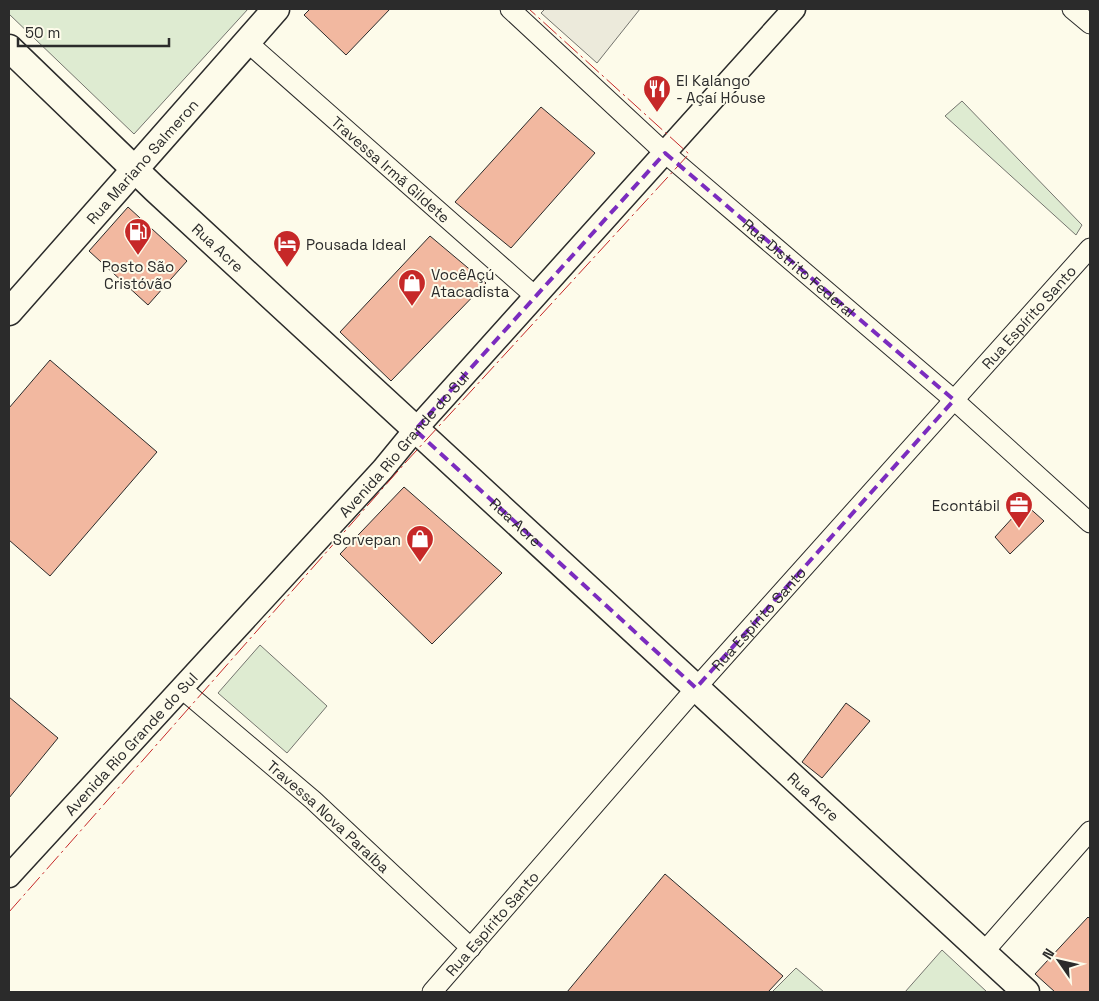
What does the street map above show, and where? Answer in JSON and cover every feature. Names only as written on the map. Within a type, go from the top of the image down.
[{"type":"main road","name":"Rua Mariano Salmeron","points":[[9,312],[276,9]]},
{"type":"main road","name":"Rua Acre","points":[[9,48],[135,171],[982,954],[1026,992]]},
{"type":"street","name":"Rua Distrito Federal","points":[[510,9],[665,153],[954,400],[1090,522]]},
{"type":"street","name":"Avenida Rio Grande do Sul","points":[[9,876],[383,469],[415,430],[794,9]]},
{"type":"street","points":[[1072,9],[1090,24]]},
{"type":"street","name":"Travessa Irmã Gildete","points":[[247,42],[536,297]]},
{"type":"street","name":"Rua Espírito Santo","points":[[432,992],[696,688],[1090,248]]},
{"type":"street","name":"Travessa Nova Paraíba","points":[[182,689],[313,800],[470,948]]},
{"type":"street","points":[[982,954],[1090,831]]},
{"type":"highlighted area","points":[[665,153],[954,400],[696,688],[415,430]]},
{"type":"green space","points":[[9,9],[248,9],[134,134],[9,14]]},
{"type":"green space","points":[[962,101],[1082,225],[1076,235],[945,116]]},
{"type":"green space","points":[[260,645],[327,706],[287,753],[218,693]]},
{"type":"green space","points":[[942,950],[987,992],[905,992]]},
{"type":"green space","points":[[796,968],[824,992],[772,992]]},
{"type":"shaded area","points":[[545,9],[640,9],[597,63],[541,13]]},
{"type":"building","points":[[310,9],[390,9],[346,55],[304,15]]},
{"type":"building","points":[[541,107],[595,153],[511,248],[455,202]]},
{"type":"building","name":"Posto São Cristóvão","points":[[128,207],[187,261],[148,305],[89,251]]},
{"type":"building","name":"VocêAçú Atacadista","points":[[430,236],[486,283],[391,381],[340,332]]},
{"type":"building","points":[[50,360],[157,452],[50,576],[9,540],[9,408]]},
{"type":"building","name":"Sorvepan","points":[[404,487],[502,573],[432,644],[340,554]]},
{"type":"building","name":"Econtábil","points":[[1025,504],[1044,521],[1010,554],[995,537]]},
{"type":"building","points":[[9,697],[58,738],[9,798]]},
{"type":"building","points":[[846,703],[870,721],[822,778],[802,762]]},
{"type":"building","points":[[665,874],[783,976],[768,992],[567,992]]},
{"type":"building","points":[[1088,917],[1090,919],[1090,992],[1055,992],[1035,974]]},
{"type":"power","points":[[9,912],[405,463],[689,154],[529,9]]},
{"type":"place","name":"El Kalango - Açaí House","points":[[657,113]]},
{"type":"place","name":"Posto São Cristóvão","points":[[138,256]]},
{"type":"place","name":"Pousada Ideal","points":[[287,268]]},
{"type":"place","name":"VocêAçú Atacadista","points":[[412,307]]},
{"type":"place","name":"Econtábil","points":[[1019,529]]},
{"type":"place","name":"Sorvepan","points":[[420,563]]}]
